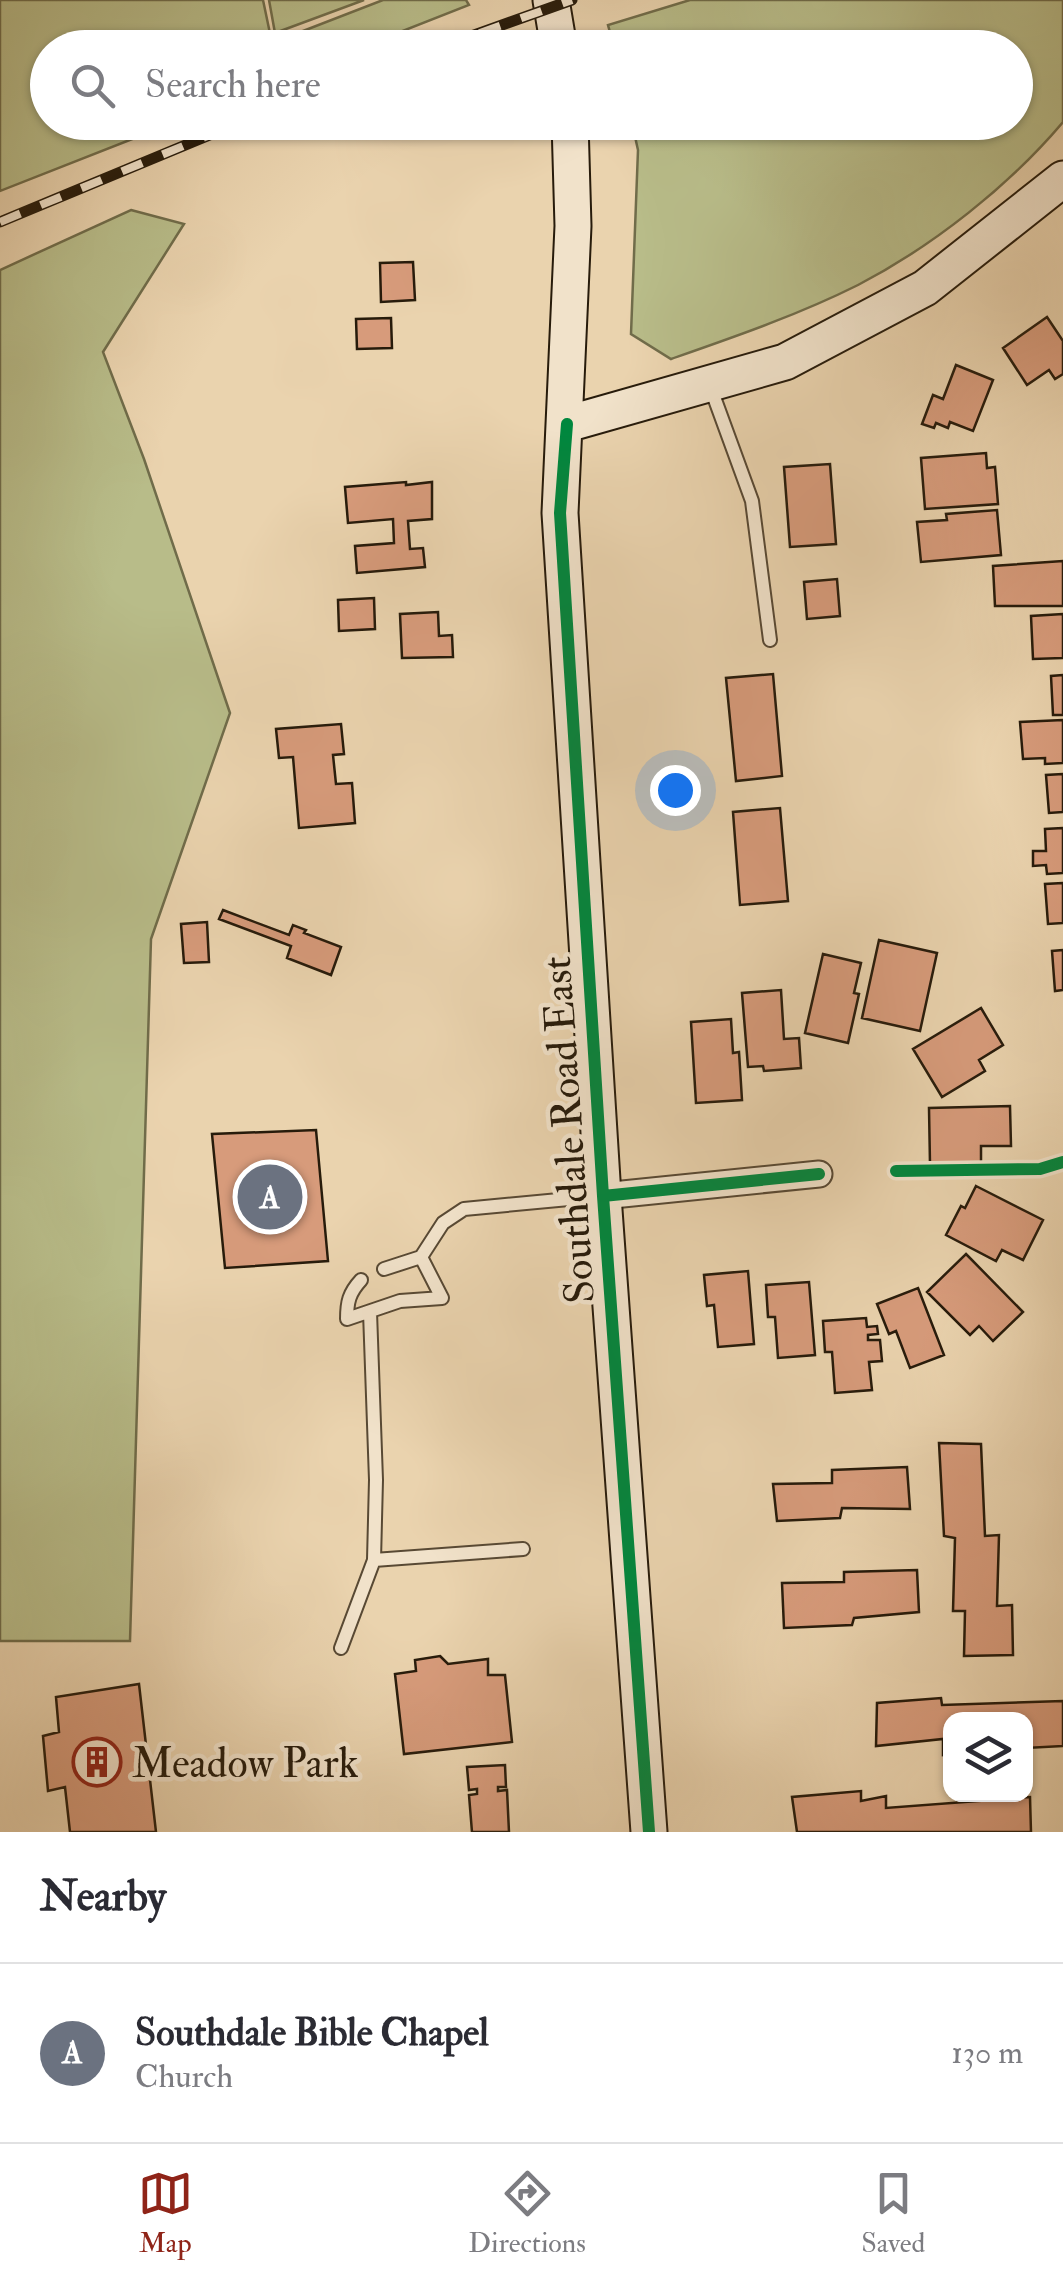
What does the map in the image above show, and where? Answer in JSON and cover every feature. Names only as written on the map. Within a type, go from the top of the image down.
[{"type":"main road","points":[[551,0],[556,30]]},
{"type":"main road","name":"Southdale Road East","points":[[570,140],[572,226],[560,513],[603,1196],[649,1832]]},
{"type":"main road","points":[[566,424],[784,362],[925,288],[1063,179]]},
{"type":"street","points":[[603,1196],[820,1174]]},
{"type":"lane","points":[[709,384],[752,500],[770,640]]},
{"type":"lane","points":[[384,1269],[421,1257],[444,1223],[464,1209],[603,1196]]},
{"type":"lane","points":[[361,1280],[351,1290],[347,1319],[400,1301],[442,1298],[421,1257]]},
{"type":"lane","points":[[341,1648],[374,1560],[376,1480],[370,1312]]},
{"type":"lane","points":[[374,1560],[522,1550]]},
{"type":"green space","points":[[0,0],[263,0],[269,30],[30,30],[30,140],[130,140],[0,191]]},
{"type":"green space","points":[[269,0],[364,0],[283,30],[274,30]]},
{"type":"green space","points":[[383,0],[466,0],[469,5],[405,30],[306,30]]},
{"type":"green space","points":[[690,0],[1063,0],[1063,122],[1019,169],[968,213],[886,269],[812,306],[671,359],[631,334],[636,140],[1033,140],[1033,30],[609,30],[608,25]]},
{"type":"green space","points":[[131,210],[184,224],[103,352],[144,459],[230,713],[151,939],[130,1641],[0,1641],[0,270]]},
{"type":"building","points":[[413,262],[415,300],[381,302],[380,263]]},
{"type":"building","points":[[1047,317],[1063,341],[1063,374],[1055,379],[1049,370],[1027,385],[1003,348]]},
{"type":"building","points":[[391,318],[392,348],[357,349],[356,319]]},
{"type":"building","points":[[956,365],[993,380],[973,431],[950,422],[948,428],[936,423],[934,428],[922,424],[933,395],[943,399]]},
{"type":"building","points":[[986,453],[987,468],[995,467],[998,504],[925,509],[921,458]]},
{"type":"building","points":[[830,464],[836,544],[790,547],[784,467]]},
{"type":"building","points":[[432,482],[432,519],[408,521],[410,549],[423,548],[425,567],[357,573],[355,546],[394,543],[393,519],[348,523],[345,487]]},
{"type":"building","points":[[997,510],[1001,555],[921,562],[917,522],[947,520],[946,514]]},
{"type":"building","points":[[1063,561],[1063,606],[995,606],[993,566]]},
{"type":"building","points":[[837,579],[840,616],[807,619],[804,582]]},
{"type":"building","points":[[374,598],[375,629],[339,631],[338,600]]},
{"type":"building","points":[[438,612],[439,636],[452,635],[453,657],[402,658],[400,614]]},
{"type":"building","points":[[1063,614],[1063,658],[1033,659],[1031,616]]},
{"type":"building","points":[[773,674],[782,776],[736,781],[726,678]]},
{"type":"building","points":[[1063,675],[1063,715],[1053,715],[1051,676]]},
{"type":"building","points":[[1063,720],[1063,763],[1045,764],[1045,758],[1023,759],[1020,722]]},
{"type":"building","points":[[341,724],[344,754],[333,755],[336,784],[352,783],[355,823],[299,828],[293,757],[279,758],[276,729]]},
{"type":"building","points":[[1063,774],[1063,812],[1049,813],[1046,775]]},
{"type":"building","points":[[780,808],[788,901],[740,905],[733,812]]},
{"type":"building","points":[[1063,828],[1063,873],[1047,874],[1046,865],[1033,866],[1033,851],[1046,851],[1045,829]]},
{"type":"building","points":[[1063,883],[1063,923],[1048,924],[1045,884]]},
{"type":"building","points":[[223,910],[289,935],[293,925],[341,947],[331,975],[287,958],[291,946],[219,919]]},
{"type":"building","points":[[207,922],[209,962],[184,963],[181,924]]},
{"type":"building","points":[[879,940],[937,953],[920,1031],[862,1018]]},
{"type":"building","points":[[1063,950],[1063,990],[1055,991],[1052,951]]},
{"type":"building","points":[[823,954],[861,963],[848,1043],[805,1033]]},
{"type":"building","points":[[781,990],[784,1039],[799,1038],[801,1068],[764,1071],[763,1066],[748,1067],[742,993]]},
{"type":"building","points":[[981,1008],[1003,1045],[979,1060],[985,1071],[942,1097],[913,1049]]},
{"type":"building","points":[[731,1019],[733,1053],[739,1052],[742,1100],[696,1103],[691,1022]]},
{"type":"building","points":[[1010,1106],[1011,1146],[981,1146],[981,1163],[930,1164],[929,1108]]},
{"type":"building","points":[[316,1130],[328,1261],[225,1268],[212,1134]]},
{"type":"building","points":[[976,1186],[1043,1220],[1023,1260],[1002,1250],[996,1261],[946,1235]]},
{"type":"building","points":[[966,1254],[1023,1312],[993,1341],[979,1326],[970,1335],[927,1292]]},
{"type":"building","points":[[748,1271],[754,1344],[718,1347],[714,1305],[707,1306],[704,1275]]},
{"type":"building","points":[[809,1282],[815,1355],[778,1358],[775,1317],[768,1317],[766,1285]]},
{"type":"building","points":[[918,1288],[944,1355],[910,1368],[896,1331],[889,1334],[877,1304]]},
{"type":"building","points":[[866,1318],[867,1327],[877,1326],[878,1334],[868,1335],[868,1340],[880,1340],[882,1361],[869,1362],[872,1390],[835,1393],[832,1352],[825,1352],[823,1321]]},
{"type":"building","points":[[939,1443],[981,1444],[985,1536],[999,1535],[997,1606],[1012,1605],[1013,1655],[964,1656],[965,1611],[953,1611],[955,1538],[944,1536]]},
{"type":"building","points":[[907,1467],[910,1509],[842,1508],[840,1518],[777,1521],[773,1484],[832,1483],[832,1470]]},
{"type":"building","points":[[917,1570],[919,1612],[854,1618],[852,1625],[784,1628],[782,1583],[844,1582],[844,1572]]},
{"type":"building","points":[[440,1656],[448,1664],[488,1659],[488,1675],[505,1675],[512,1742],[404,1754],[395,1674],[416,1671],[415,1660]]},
{"type":"building","name":"Meadow Park","points":[[139,1684],[156,1832],[70,1832],[65,1787],[48,1791],[43,1736],[59,1732],[56,1697]]},
{"type":"building","points":[[941,1698],[942,1705],[1063,1701],[1063,1746],[1033,1748],[1033,1712],[943,1712],[943,1739],[876,1746],[877,1703]]},
{"type":"building","points":[[505,1765],[506,1787],[498,1787],[498,1791],[507,1790],[509,1832],[472,1832],[469,1795],[477,1794],[477,1789],[469,1790],[467,1767]]},
{"type":"building","points":[[861,1791],[861,1801],[886,1796],[886,1808],[1030,1802],[1031,1832],[797,1832],[792,1797]]},
{"type":"railway","points":[[488,30],[572,0]]},
{"type":"railway","points":[[0,222],[198,140]]},
{"type":"cycle path","points":[[567,424],[560,513],[603,1196],[649,1832]]},
{"type":"cycle path","points":[[896,1171],[1040,1169],[1063,1162]]},
{"type":"cycle path","points":[[603,1196],[819,1174]]},
{"type":"place","name":"Southdale Bible Chapel","points":[[270,1197]]},
{"type":"place","name":"Meadow Park","points":[[97,1762]]}]
